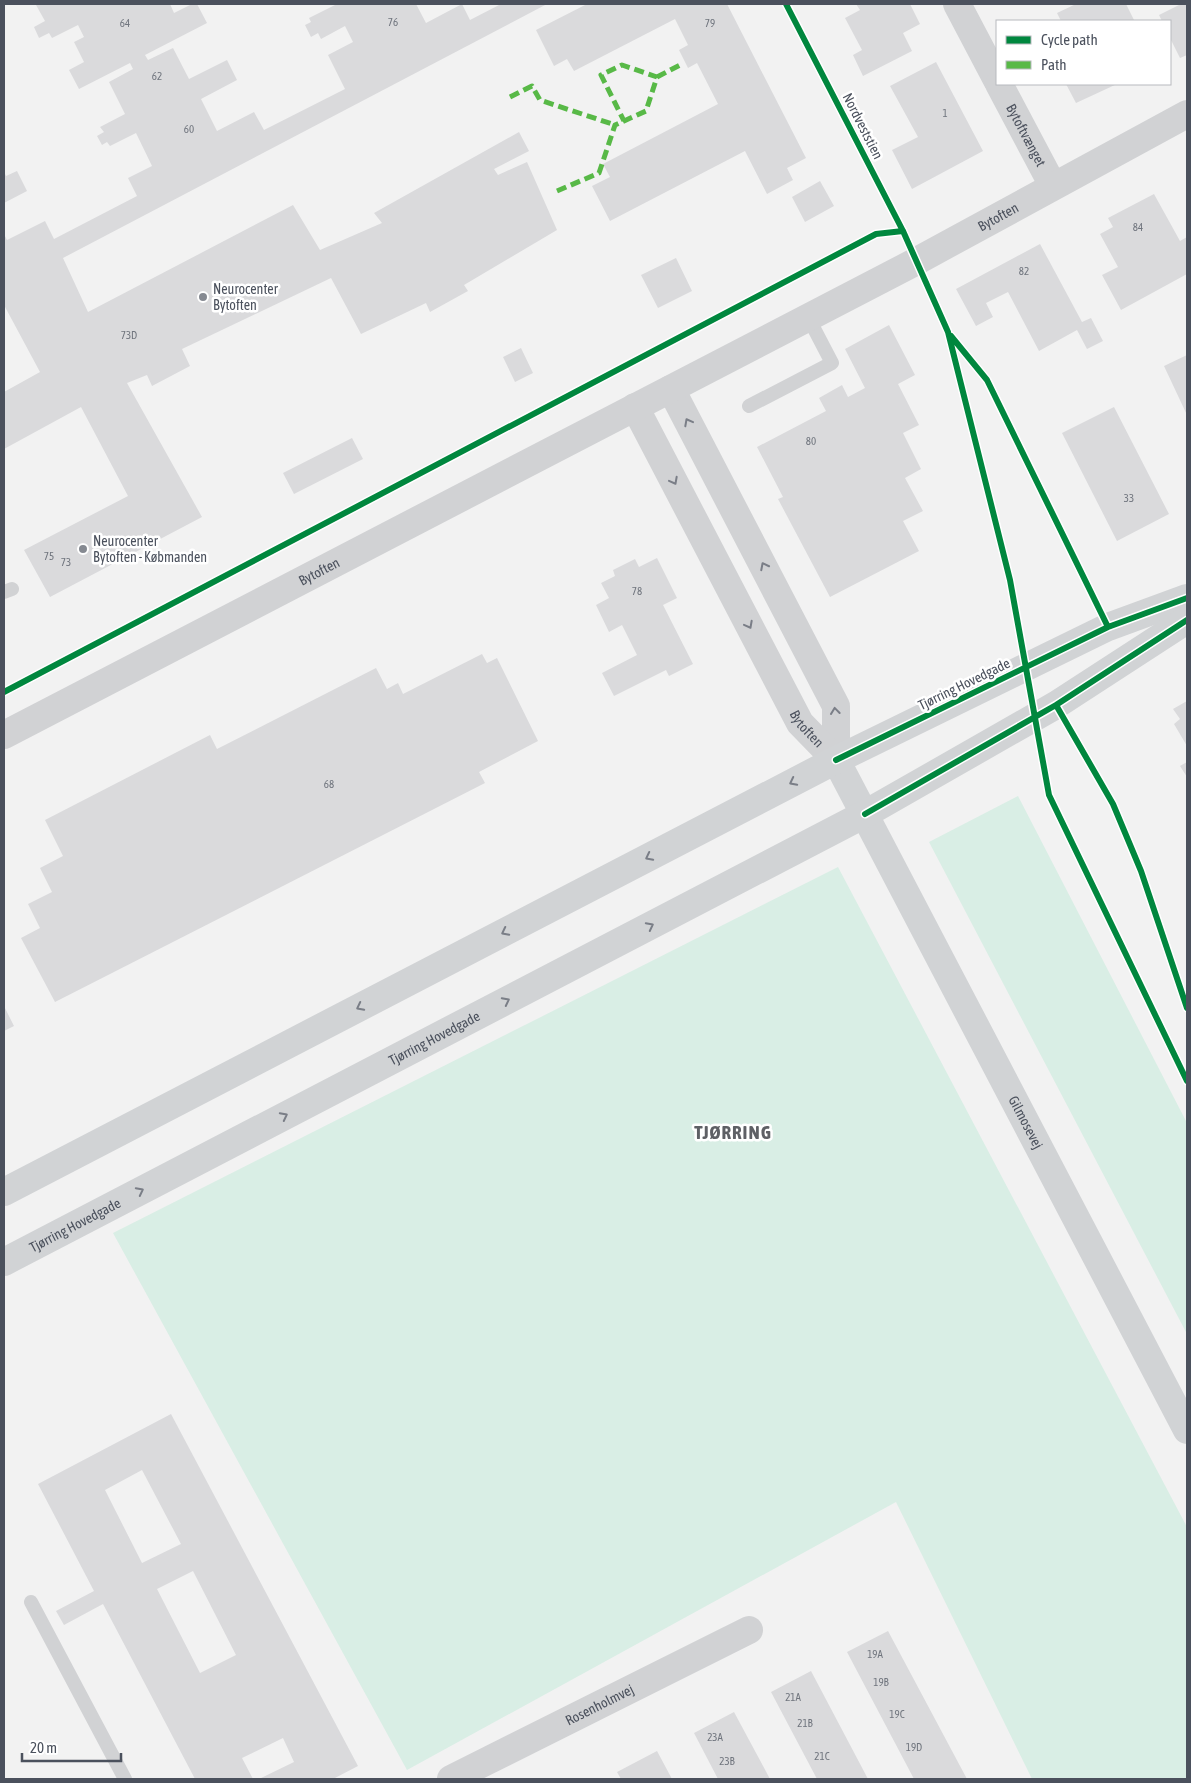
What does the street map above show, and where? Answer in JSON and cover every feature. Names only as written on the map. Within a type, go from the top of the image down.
[{"type":"main road","name":"Tjørring Hovedgade","points":[[4,1192],[836,760],[1108,627],[1187,598]]},
{"type":"main road","name":"Tjørring Hovedgade","points":[[4,1262],[865,814],[1056,705],[1187,620]]},
{"type":"main road","points":[[836,760],[865,814]]},
{"type":"main road","name":"Gilmosevej","points":[[865,814],[1187,1430]]},
{"type":"street","points":[[957,4],[996,78]]},
{"type":"street","name":"Bytoftvænget","points":[[1000,85],[1053,186]]},
{"type":"street","name":"Bytoften","points":[[4,735],[915,262],[1187,114]]},
{"type":"street","name":"Bytoften","points":[[671,389],[836,706],[836,760]]},
{"type":"street","name":"Bytoften","points":[[635,407],[800,723],[836,760]]},
{"type":"street","name":"Rosenholmvej","points":[[451,1779],[749,1630]]},
{"type":"lane","points":[[749,406],[832,363],[808,317]]},
{"type":"lane","points":[[31,1602],[126,1779]]},
{"type":"green space","points":[[1018,796],[1187,1123],[1187,1334],[929,842]]},
{"type":"green space","points":[[838,867],[1187,1527],[1187,1779],[1032,1779],[896,1502],[407,1770],[113,1233]]},
{"type":"building","name":"Neurocenter Bytoften","points":[[170,4],[174,13],[192,4],[197,4],[207,23],[145,55],[148,60],[173,48],[189,79],[227,60],[237,80],[201,99],[217,131],[254,112],[264,130],[345,89],[328,55],[353,42],[345,26],[321,39],[318,33],[311,37],[305,25],[311,22],[309,18],[335,4],[416,4],[426,23],[462,4],[470,20],[501,4],[547,4],[63,258],[88,312],[293,205],[320,250],[382,223],[374,213],[519,132],[529,151],[494,169],[498,175],[527,162],[557,230],[464,285],[468,291],[430,312],[426,303],[361,334],[331,278],[182,349],[190,366],[152,386],[147,375],[127,383],[202,517],[50,597],[24,550],[128,496],[81,407],[4,449],[4,392],[40,372],[4,305],[4,234],[7,240],[45,221],[54,239],[137,196],[128,178],[152,166],[136,133],[110,146],[107,142],[102,145],[97,136],[104,132],[100,127],[125,114],[109,82],[133,69],[130,63],[79,89],[69,70],[84,62],[74,42],[84,37],[78,25],[52,38],[49,33],[39,38],[34,27],[45,21],[36,5]]},
{"type":"building","points":[[587,4],[727,4],[806,158],[787,168],[793,180],[767,194],[745,151],[610,221],[592,186],[610,177],[603,164],[718,104],[697,63],[688,68],[679,50],[688,45],[675,19],[574,71],[567,59],[554,66],[536,30]]},
{"type":"building","points":[[856,4],[910,4],[920,24],[903,33],[912,51],[863,76],[853,55],[862,50],[845,18],[860,10]]},
{"type":"building","points":[[1076,4],[1126,4],[1134,20],[1060,20],[1057,13]]},
{"type":"building","points":[[1181,4],[1187,4],[1187,55],[1180,58],[1171,40],[1171,20],[1162,20],[1159,15]]},
{"type":"building","points":[[936,62],[983,151],[912,189],[892,150],[918,137],[890,86]]},
{"type":"building","points":[[1067,85],[1115,85],[1076,103]]},
{"type":"building","points":[[17,171],[27,191],[4,203],[4,172],[6,176]]},
{"type":"building","points":[[820,181],[834,206],[805,222],[792,197]]},
{"type":"building","points":[[1154,194],[1180,241],[1187,237],[1187,274],[1121,310],[1102,275],[1118,267],[1100,234],[1113,227],[1108,218]]},
{"type":"building","points":[[1040,244],[1082,322],[1091,318],[1103,341],[1087,349],[1077,330],[1039,351],[1008,292],[986,303],[993,317],[976,326],[956,289]]},
{"type":"building","points":[[676,258],[692,291],[658,308],[641,275]]},
{"type":"building","points":[[889,325],[915,375],[898,384],[919,425],[903,433],[921,469],[905,478],[923,511],[903,521],[919,551],[830,597],[778,499],[783,497],[757,447],[826,411],[819,398],[842,385],[848,397],[865,388],[845,349]]},
{"type":"building","points":[[521,348],[533,373],[515,382],[503,357]]},
{"type":"building","points":[[1187,355],[1187,415],[1164,366]]},
{"type":"building","points":[[1114,407],[1169,514],[1117,541],[1062,433]]},
{"type":"building","points":[[352,438],[363,459],[294,494],[283,473]]},
{"type":"building","points":[[657,558],[677,598],[663,605],[693,664],[669,676],[666,670],[614,696],[602,673],[637,655],[622,625],[609,632],[596,605],[609,598],[601,583],[615,576],[613,570],[635,559],[639,567]]},
{"type":"building","points":[[482,654],[487,663],[497,658],[538,741],[479,772],[485,783],[55,1002],[21,938],[40,928],[28,904],[52,892],[40,868],[63,856],[45,820],[210,735],[217,749],[376,668],[387,689],[398,683],[403,694]]},
{"type":"building","points":[[1187,701],[1187,746],[1174,724],[1180,719],[1173,709]]},
{"type":"building","points":[[1187,762],[1187,777],[1180,766]]},
{"type":"building","points":[[4,1006],[14,1026],[4,1031]]},
{"type":"building","points":[[171,1414],[358,1766],[333,1779],[259,1779],[294,1762],[283,1738],[242,1758],[253,1779],[195,1779],[103,1604],[64,1625],[56,1611],[94,1591],[38,1484]],"holes":[[[142,1470],[181,1544],[142,1563],[105,1490]],[[193,1571],[236,1655],[200,1673],[157,1589]]]},
{"type":"building","points":[[888,1631],[967,1779],[914,1779],[847,1652]]},
{"type":"building","points":[[811,1671],[868,1779],[817,1779],[771,1692]]},
{"type":"building","points":[[734,1712],[770,1779],[718,1779],[694,1733]]},
{"type":"building","points":[[657,1751],[672,1779],[621,1779],[617,1772]]},
{"type":"marked path","points":[[657,77],[682,64]]},
{"type":"marked path","points":[[557,191],[599,173],[615,125],[646,111],[657,77],[622,65],[601,75],[624,121]]},
{"type":"marked path","points":[[510,97],[532,86],[540,100],[615,125]]},
{"type":"cycle path","name":"Nordveststien","points":[[786,4],[903,231],[948,332],[1010,580],[1049,795],[1187,1081]]},
{"type":"cycle path","points":[[4,692],[876,234],[903,231]]},
{"type":"cycle path","points":[[951,336],[987,380],[1108,627]]},
{"type":"cycle path","points":[[836,760],[1108,627],[1187,598]]},
{"type":"cycle path","points":[[865,814],[1056,705],[1187,620]]},
{"type":"cycle path","points":[[1056,705],[1113,804],[1141,871],[1187,1008]]},
{"type":"place","name":"Neurocenter Bytoften","points":[[203,297]]},
{"type":"place","name":"Neurocenter Bytoften - Købmanden","points":[[83,549]]},
{"type":"district","name":"TJØRRING","points":[[733,1132]]}]
